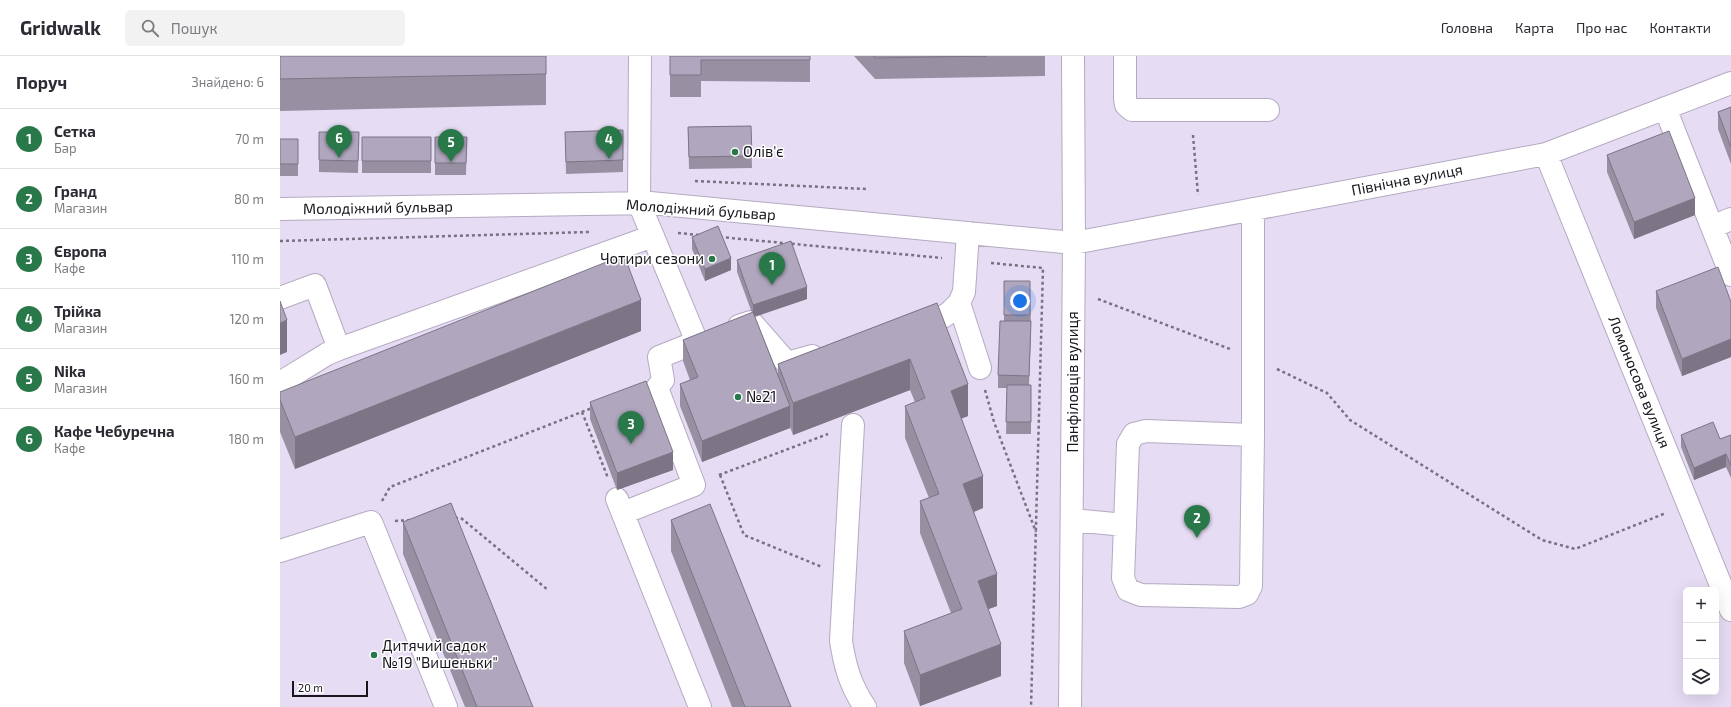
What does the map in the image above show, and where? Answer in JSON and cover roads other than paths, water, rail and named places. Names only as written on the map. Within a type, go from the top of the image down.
[{"type":"street","points":[[640,56],[639,203],[697,342]]},
{"type":"street","name":"Панфіловців вулиця","points":[[1070,707],[1074,243],[1073,56]]},
{"type":"street","points":[[1125,56],[1126,106],[1132,110],[1268,110]]},
{"type":"street","name":"Північна вулиця","points":[[1074,243],[1546,154],[1731,83]]},
{"type":"street","points":[[1666,108],[1722,223],[1731,275]]},
{"type":"street","name":"Ломоносова вулиця","points":[[1546,154],[1688,504],[1723,565],[1731,610]]},
{"type":"street","name":"Молодіжний бульвар","points":[[280,209],[639,203],[1074,243]]},
{"type":"street","points":[[1252,435],[1146,431],[1134,434],[1128,444],[1123,578],[1128,590],[1141,595],[1239,597],[1247,594],[1251,586],[1252,435],[1252,357],[1253,209]]},
{"type":"street","points":[[892,333],[938,320],[949,313],[959,303],[964,292],[968,233]]},
{"type":"street","points":[[280,383],[327,354],[339,349],[653,236]]},
{"type":"street","points":[[280,298],[315,285],[339,349]]},
{"type":"street","points":[[959,303],[980,368]]},
{"type":"street","points":[[700,707],[620,506],[694,485],[657,388],[663,380],[659,357],[751,322],[786,363],[832,350]]},
{"type":"street","points":[[853,425],[841,640],[845,667],[857,696],[864,707]]},
{"type":"street","points":[[1072,520],[1125,525]]},
{"type":"street","points":[[280,551],[371,522],[446,707]]},
{"type":"place","name":"Олів'є","points":[[735,152]]},
{"type":"place","name":"Кафе Чебуречна","points":[[339,158]]},
{"type":"place","name":"Трійка","points":[[609,159]]},
{"type":"place","name":"Nika","points":[[451,162]]},
{"type":"place","name":"Чотири сезони","points":[[712,259]]},
{"type":"place","name":"Сетка","points":[[772,285]]},
{"type":"place","name":"№21","points":[[738,397]]},
{"type":"place","name":"Європа","points":[[631,444]]},
{"type":"place","name":"Гранд","points":[[1197,538]]},
{"type":"place","name":"Дитячий садок №19 \"Вишеньки\"","points":[[374,655]]}]
